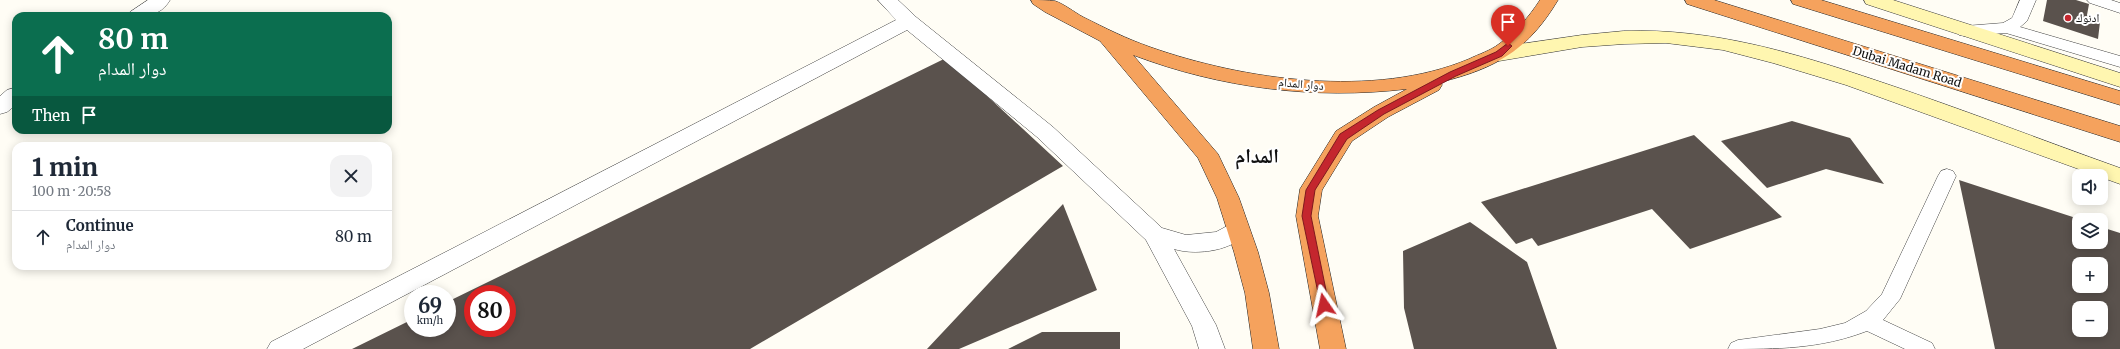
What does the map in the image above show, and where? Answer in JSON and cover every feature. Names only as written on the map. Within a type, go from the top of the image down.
[{"type":"highway","name":"دوار المدام","points":[[1040,0],[1068,18],[1142,51],[1191,66],[1240,77],[1288,84],[1340,87],[1386,87],[1453,74],[1499,54],[1528,29],[1549,0]]},
{"type":"highway","name":"Dubai Madam Road","points":[[1694,0],[2120,134]]},
{"type":"highway","points":[[1800,0],[2120,98]]},
{"type":"highway","points":[[1105,34],[1207,154],[1228,198],[1246,252],[1257,293],[1266,349]]},
{"type":"highway","points":[[1333,349],[1307,216],[1311,190],[1344,136],[1381,112],[1453,74]]},
{"type":"street","points":[[143,12],[161,0]]},
{"type":"street","points":[[887,0],[910,21],[1045,132],[1154,234],[1204,324],[1212,349]]},
{"type":"street","points":[[1873,0],[2120,80]]},
{"type":"street","points":[[280,349],[910,21]]},
{"type":"street","points":[[1499,54],[1619,37],[1667,37],[1713,43],[1763,53],[1856,80],[2120,176]]},
{"type":"street","points":[[1154,234],[1186,244],[1221,240],[1238,229]]},
{"type":"lane","points":[[2006,28],[2019,21],[2028,0]]},
{"type":"lane","points":[[2095,0],[2120,8]]},
{"type":"lane","points":[[1965,31],[2006,28],[2120,62]]},
{"type":"lane","points":[[1738,349],[1833,335],[1867,322],[1881,311],[1890,299],[1947,176]]},
{"type":"lane","points":[[1867,322],[1924,349]]},
{"type":"building","name":"ادنوك","points":[[2047,0],[2076,0],[2089,4],[2087,15],[2100,22],[2098,39],[2043,21]]},
{"type":"building","points":[[946,58],[1063,166],[750,349],[352,349],[404,323],[404,337],[456,337],[456,298],[464,294],[464,337],[516,337],[516,285],[482,285]]},
{"type":"building","points":[[1792,121],[1850,138],[1884,184],[1826,169],[1767,188],[1721,141]]},
{"type":"building","points":[[1694,135],[1782,217],[1690,249],[1652,209],[1538,246],[1532,238],[1516,244],[1481,202]]},
{"type":"building","points":[[1959,180],[2072,217],[2072,249],[2108,249],[2108,229],[2120,233],[2120,349],[1995,349]]},
{"type":"building","points":[[1063,204],[1097,290],[959,349],[927,349]]},
{"type":"building","points":[[1470,222],[1527,262],[1557,349],[1414,349],[1404,308],[1403,251]]},
{"type":"building","points":[[1042,332],[1120,332],[1120,349],[1008,349]]},
{"type":"place","name":"ادنوك","points":[[2068,18]]},
{"type":"district","name":"المدام","points":[[1257,156]]},
{"type":"route","points":[[1324,305],[1307,216],[1311,190],[1327,161],[1344,136],[1381,112],[1453,74],[1499,54],[1508,46]]}]
